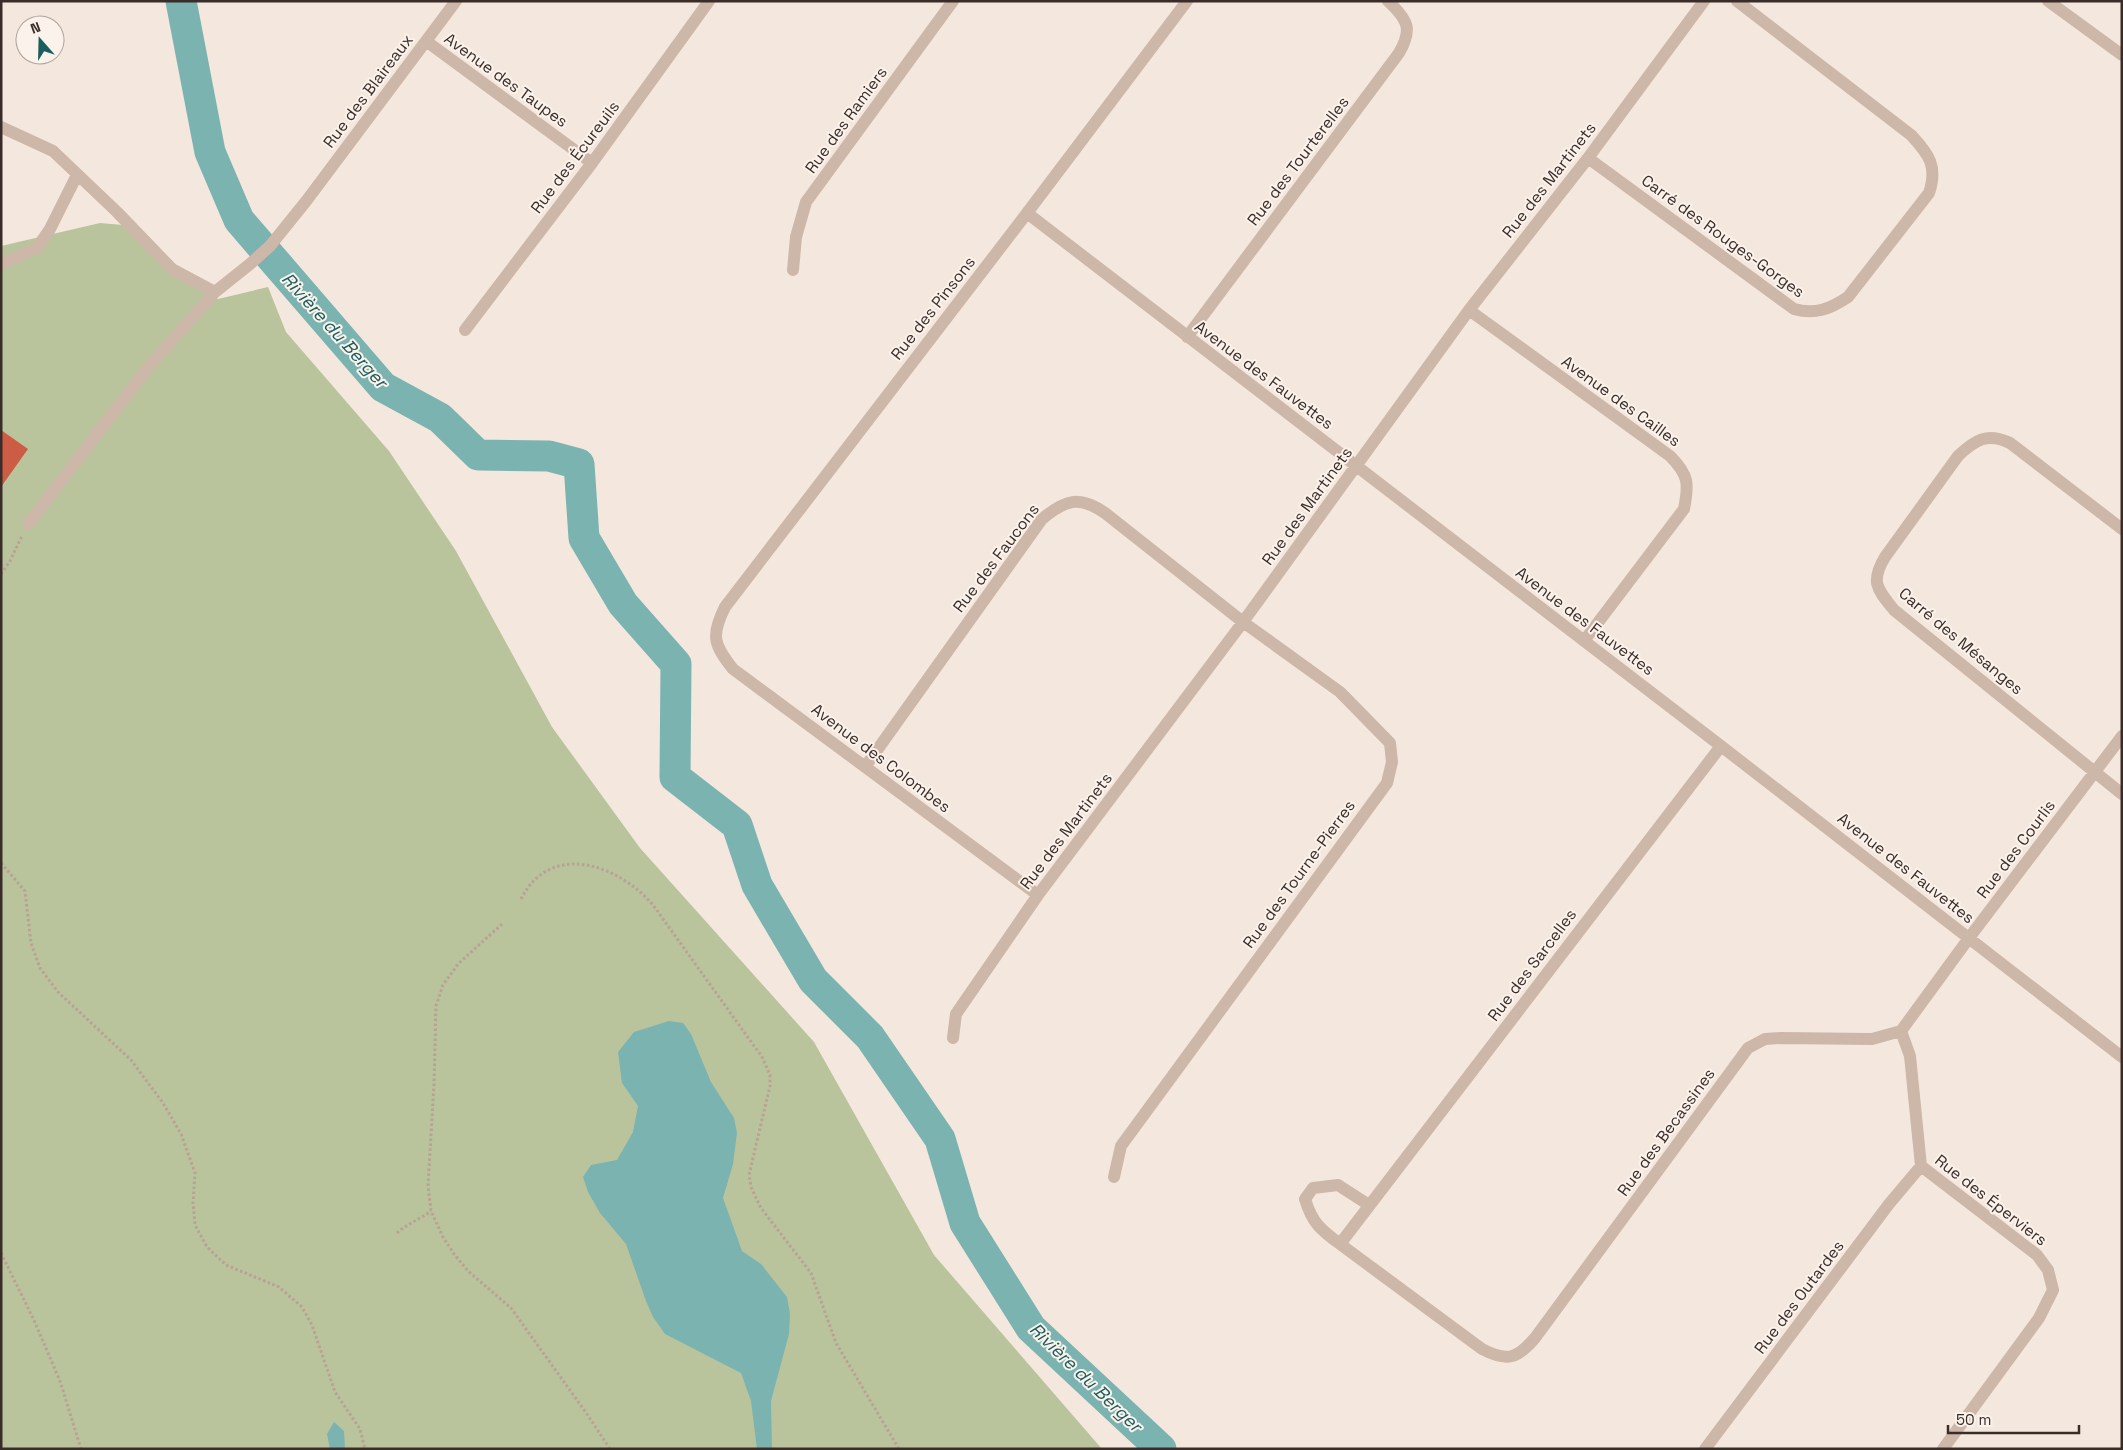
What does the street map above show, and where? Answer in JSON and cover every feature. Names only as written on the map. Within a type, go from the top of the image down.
[{"type":"street","name":"Rue des Blaireaux","points":[[28,524],[149,366],[215,292],[270,246],[307,200],[456,1]]},
{"type":"street","name":"Rue des Écureuils","points":[[465,330],[592,163],[709,1]]},
{"type":"street","name":"Rue des Ramiers","points":[[793,270],[796,237],[806,202],[953,1]]},
{"type":"street","name":"Rue des Pinsons","points":[[715,639],[717,624],[725,607],[1187,1]]},
{"type":"street","name":"Rue des Tourterelles","points":[[1187,337],[1399,54],[1406,41],[1408,27],[1402,14],[1388,1]]},
{"type":"street","name":"Rue des Martinets","points":[[954,1038],[956,1014],[1038,895],[1243,622],[1469,310],[1588,158],[1704,1]]},
{"type":"street","name":"Carré des Rouges-Gorges","points":[[1588,158],[1794,310],[1808,313],[1822,311],[1848,297],[1930,193],[1934,178],[1932,163],[1923,148],[1911,135],[1736,1]]},
{"type":"street","points":[[2048,1],[2122,55]]},
{"type":"street","name":"Avenue des Taupes","points":[[426,41],[592,163]]},
{"type":"street","points":[[1,127],[53,151],[118,212],[172,269],[215,292]]},
{"type":"street","points":[[1,264],[37,248],[50,229],[77,175]]},
{"type":"street","name":"Avenue des Fauvettes","points":[[1027,213],[2122,1056]]},
{"type":"street","name":"Avenue des Cailles","points":[[1469,310],[1670,456],[1686,476],[1688,492],[1684,509],[1584,641]]},
{"type":"street","name":"Carré des Mésanges","points":[[2122,529],[2010,443],[1998,437],[1984,438],[1971,444],[1958,456],[1877,570],[1877,585],[1894,610],[2122,794]]},
{"type":"street","name":"Rue des Faucons","points":[[865,767],[1042,519],[1058,506],[1076,501],[1093,505],[1243,622]]},
{"type":"street","name":"Rue des Tourne-Pierres","points":[[1114,1177],[1121,1146],[1387,783],[1392,762],[1390,743],[1340,692],[1243,622]]},
{"type":"street","name":"Avenue des Colombes","points":[[715,639],[720,653],[733,668],[1038,895]]},
{"type":"street","name":"Rue des Courlis","points":[[1901,1031],[2122,736]]},
{"type":"street","name":"Rue des Sarcelles","points":[[1340,1244],[1721,746]]},
{"type":"street","name":"Rue des Éperviers","points":[[1901,1031],[1910,1056],[1921,1166],[2037,1255],[2048,1270],[2053,1290],[2039,1318],[1943,1449]]},
{"type":"street","name":"Rue des Becassines","points":[[1340,1244],[1482,1349],[1498,1357],[1513,1356],[1526,1348],[1536,1338],[1748,1048],[1765,1039],[1872,1039],[1901,1031]]},
{"type":"street","name":"Rue des Outardes","points":[[1705,1449],[1883,1212],[1921,1166]]},
{"type":"street","points":[[1340,1244],[1319,1229],[1309,1214],[1306,1199],[1313,1188],[1338,1185],[1369,1205]]},
{"type":"path","points":[[1,574],[10,561],[28,524]]},
{"type":"path","points":[[1,863],[25,891],[31,943],[40,968],[58,992],[131,1060],[163,1102],[181,1134],[196,1173],[193,1203],[195,1224],[206,1247],[226,1265],[279,1287],[302,1307],[312,1325],[336,1392],[360,1429],[365,1449]]},
{"type":"path","points":[[521,899],[536,878],[549,869],[564,864],[580,864],[600,868],[628,881],[642,892],[653,905],[762,1057],[770,1075],[770,1086],[749,1175],[751,1186],[761,1208],[811,1273],[836,1343],[899,1449]]},
{"type":"path","points":[[502,924],[458,964],[443,985],[436,1006],[428,1186],[432,1211],[443,1237],[454,1254],[468,1271],[511,1308],[610,1449]]},
{"type":"path","points":[[397,1234],[405,1226],[420,1220],[432,1211]]},
{"type":"path","points":[[1,1253],[33,1318],[56,1373],[82,1449]]},
{"type":"green space","points":[[100,223],[123,225],[151,250],[218,299],[268,287],[286,332],[389,451],[456,551],[552,727],[640,848],[814,1042],[934,1255],[1102,1449],[1,1449],[1,246]]},
{"type":"water","points":[[669,1021],[683,1023],[691,1034],[711,1082],[734,1118],[737,1133],[733,1164],[723,1198],[742,1251],[761,1264],[787,1297],[790,1314],[789,1334],[771,1401],[772,1449],[757,1449],[751,1401],[741,1373],[665,1334],[653,1317],[626,1244],[600,1213],[588,1192],[583,1177],[591,1165],[617,1160],[633,1132],[638,1106],[622,1083],[618,1052],[634,1032]]},
{"type":"water","points":[[334,1422],[344,1431],[345,1449],[330,1449],[327,1434]]},
{"type":"building","points":[[1,430],[28,449],[1,487]]},
{"type":"waterway","name":"Rivière du Berger","points":[[181,1],[210,152],[239,220],[383,387],[440,418],[478,455],[549,456],[579,464],[584,538],[623,604],[676,664],[675,777],[737,825],[757,885],[813,980],[870,1037],[940,1139],[965,1223],[1031,1328],[1161,1449]]}]
